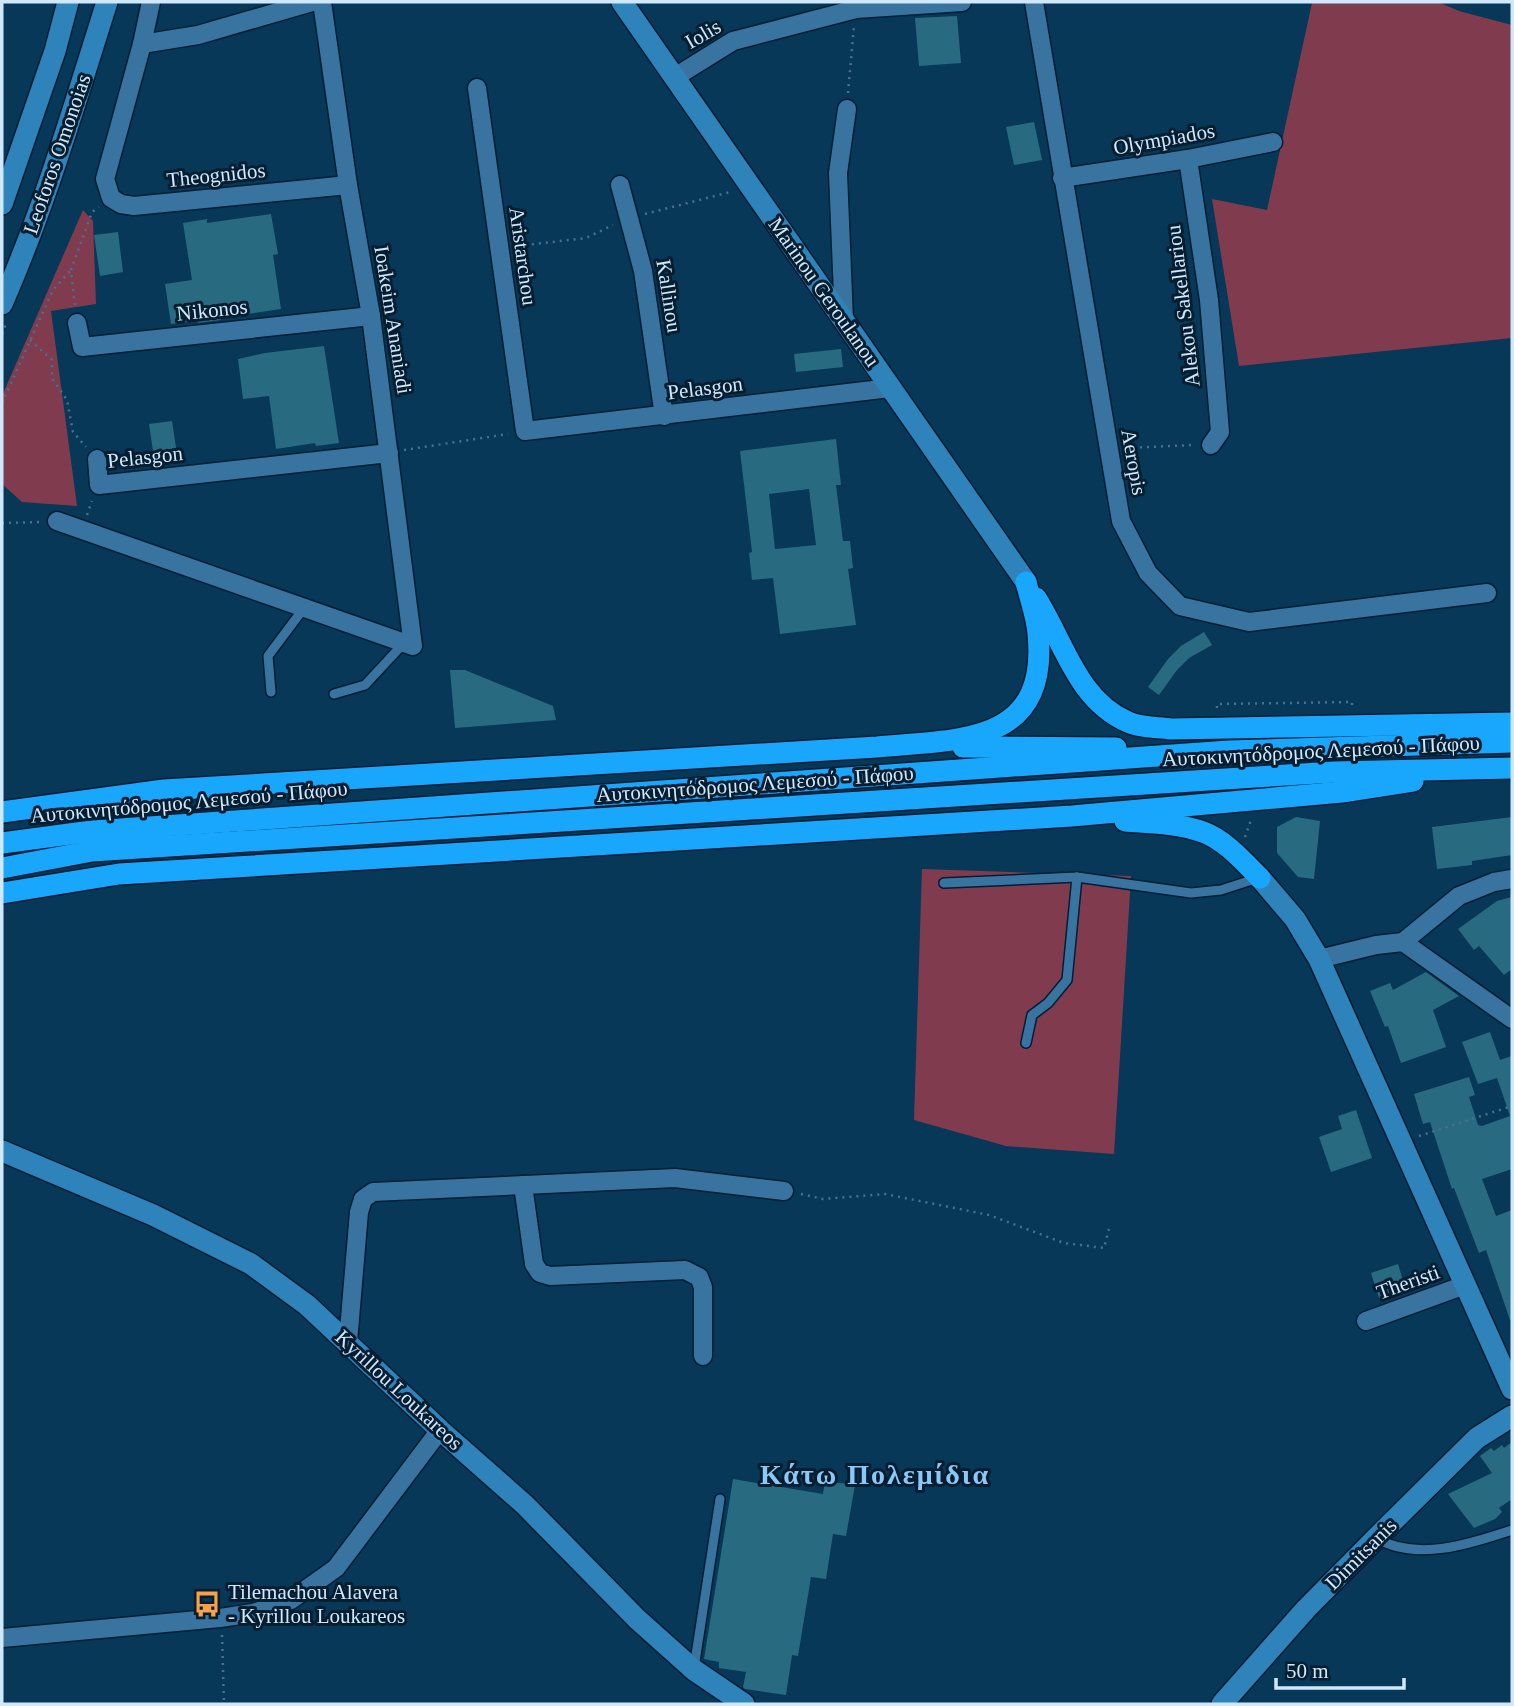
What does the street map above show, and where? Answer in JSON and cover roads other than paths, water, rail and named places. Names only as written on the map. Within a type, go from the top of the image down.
[{"type":"highway","points":[[1026,582],[1053,625],[1074,671],[1082,682],[1098,703],[1130,723],[1171,729],[1512,723]]},
{"type":"highway","points":[[2,812],[164,790],[877,747],[971,738],[1006,724],[1027,704],[1039,669],[1038,633],[1026,582]]},
{"type":"highway","name":"Αυτοκινητόδρομος Λεμεσού - Πάφου","points":[[2,843],[92,831],[1229,751],[1512,742]]},
{"type":"highway","points":[[877,747],[1079,746],[1229,751]]},
{"type":"highway","points":[[2,893],[119,874],[1072,816],[1342,792],[1505,768]]},
{"type":"highway","name":"Αυτοκινητόδρομος Λεμεσού - Πάφου","points":[[2,868],[92,851],[1334,772],[1505,768]]},
{"type":"highway","points":[[1072,816],[1179,825],[1205,833],[1231,849],[1259,878]]},
{"type":"street","name":"Leoforos Omonoias","points":[[2,204],[55,51],[68,2]]},
{"type":"street","name":"Leoforos Omonoias","points":[[2,304],[17,270],[69,122],[107,2]]},
{"type":"street","points":[[151,2],[142,44],[198,35],[312,2]]},
{"type":"street","name":"Ioakeim Ananiadi","points":[[322,2],[348,185],[372,316],[408,645]]},
{"type":"street","name":"Marinou Geroulanou","points":[[622,2],[1026,582]]},
{"type":"street","name":"Iolis","points":[[675,77],[733,41],[855,5],[962,2]]},
{"type":"street","name":"Aeropis","points":[[1034,2],[1121,521],[1148,573],[1180,606],[1249,622],[1487,593]]},
{"type":"street","name":"Theognidos","points":[[142,44],[105,179],[111,198],[121,204],[134,206],[348,185]]},
{"type":"street","name":"Aristarchou","points":[[477,88],[525,431]]},
{"type":"street","points":[[844,320],[838,173],[847,109]]},
{"type":"street","name":"Olympiados","points":[[1062,178],[1188,159],[1273,142]]},
{"type":"street","name":"Alekou Sakellariou","points":[[1188,159],[1209,300],[1220,432],[1211,445]]},
{"type":"street","name":"Kallinou","points":[[620,185],[643,271],[664,416]]},
{"type":"street","name":"Nikonos","points":[[77,323],[82,347],[372,316]]},
{"type":"street","name":"Pelasgon","points":[[525,431],[890,387]]},
{"type":"street","name":"Pelasgon","points":[[97,459],[99,485],[389,453]]},
{"type":"street","points":[[57,521],[408,645]]},
{"type":"street","points":[[1259,878],[1295,919],[1319,959],[1512,1389]]},
{"type":"street","points":[[1319,959],[1376,945],[1403,942],[1459,895],[1494,882],[1512,879]]},
{"type":"street","points":[[1403,942],[1512,1018]]},
{"type":"street","name":"Kyrillou Loukareos","points":[[2,1151],[153,1215],[251,1264],[307,1305],[440,1430],[525,1505],[637,1619],[694,1670],[744,1704]]},
{"type":"street","points":[[348,1342],[359,1212],[363,1199],[373,1192],[675,1178],[784,1191]]},
{"type":"street","points":[[523,1185],[534,1264],[540,1273],[550,1276],[685,1270],[699,1277],[703,1287],[704,1356]]},
{"type":"street","name":"Theristi","points":[[1366,1321],[1465,1285]]},
{"type":"street","name":"Dimitsanis","points":[[1222,1704],[1306,1609],[1376,1538],[1477,1438],[1512,1416]]},
{"type":"street","points":[[2,1637],[220,1618],[253,1613],[291,1600],[336,1568],[440,1430]]},
{"type":"lane","points":[[271,692],[268,656],[304,608]]},
{"type":"lane","points":[[334,694],[365,685],[408,645]]},
{"type":"lane","points":[[944,883],[1077,877],[1191,892],[1221,890],[1259,878]]},
{"type":"lane","points":[[1026,1042],[1032,1015],[1048,1003],[1067,981],[1077,877]]},
{"type":"lane","points":[[694,1670],[720,1499]]},
{"type":"lane","points":[[1376,1538],[1387,1545],[1419,1551],[1476,1542],[1512,1530]]},
{"type":"place","name":"Tilemachou Alavera - Kyrillou Loukareos","points":[[207,1604]]},
{"type":"district","name":"Κάτω Πολεμίδια","points":[[875,1474]]}]
